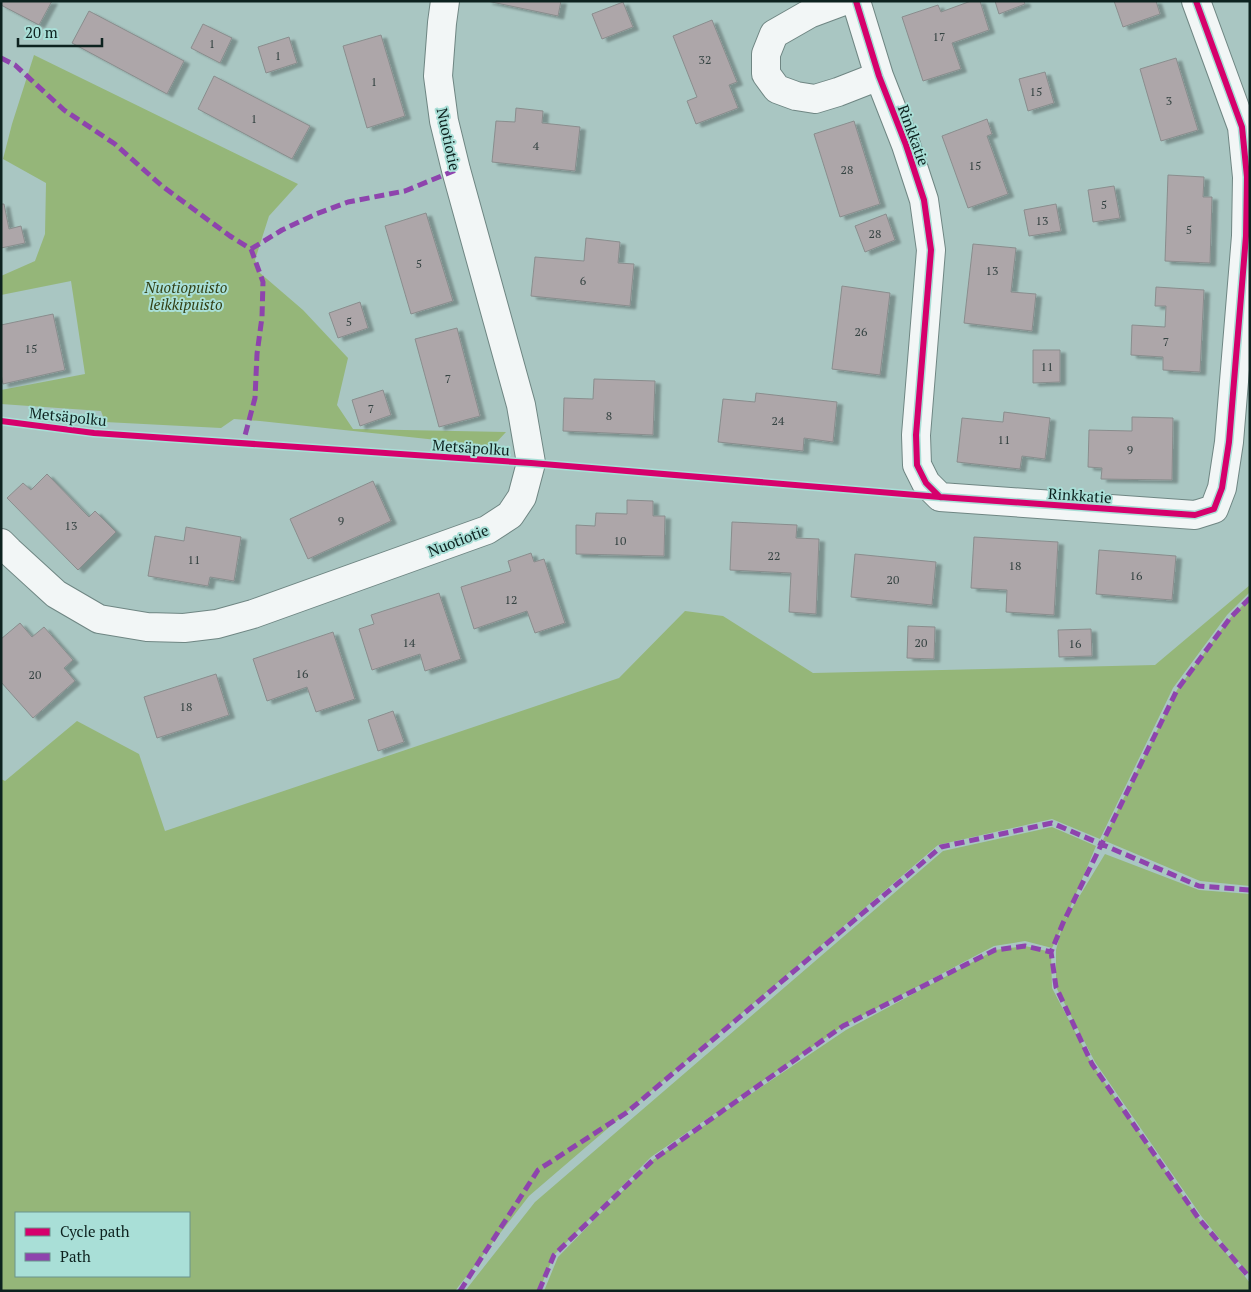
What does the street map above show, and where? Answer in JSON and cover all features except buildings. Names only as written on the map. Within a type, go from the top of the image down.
[{"type":"street","name":"Nuotiotie","points":[[1,543],[56,594],[99,618],[147,628],[184,628],[217,624],[253,614],[487,530],[510,515],[522,497],[531,463],[522,405],[444,121],[438,76],[445,1]]},
{"type":"street","points":[[844,1],[809,14],[774,34],[766,54],[766,74],[777,89],[796,96],[815,99],[879,76]]},
{"type":"street","name":"Rinkkatie","points":[[856,1],[879,76],[906,145],[924,200],[931,250],[916,435],[917,465],[926,483],[940,497],[1195,516],[1214,509],[1222,488],[1229,442],[1246,236],[1248,177],[1242,127],[1196,1]]},
{"type":"green space","name":"Nuotiopuisto leikkipuisto","points":[[34,55],[298,184],[269,216],[255,260],[260,273],[303,310],[348,358],[337,405],[353,429],[506,432],[493,446],[234,419],[221,428],[105,422],[101,411],[1,404],[1,390],[85,374],[71,281],[1,295],[1,276],[35,261],[45,234],[46,183],[3,159]]},
{"type":"green space","points":[[1250,585],[1250,592],[1227,615],[1173,688],[1100,839],[1052,819],[938,845],[529,1196],[455,1291],[1,1291],[1,779],[5,781],[77,721],[139,754],[165,831],[619,678],[685,611],[723,616],[813,673],[1155,665]]},
{"type":"green space","points":[[1250,598],[1250,886],[1200,881],[1103,840],[1177,690],[1230,618]]},
{"type":"green space","points":[[1052,827],[1096,846],[1065,920],[1105,854],[1199,890],[1250,894],[1250,1276],[1202,1217],[1095,1062],[1056,987],[1056,950],[1062,927],[1052,948],[1025,941],[994,946],[843,1026],[651,1157],[554,1255],[539,1291],[465,1291],[535,1202],[943,851]]},
{"type":"green space","points":[[1025,946],[1051,952],[1052,988],[1092,1064],[1199,1219],[1250,1283],[1250,1291],[544,1291],[558,1257],[653,1160],[846,1030],[995,950]]},
{"type":"marked path","points":[[1,58],[15,65],[64,110],[115,144],[162,186],[230,236],[251,249],[263,282],[262,317],[257,354],[255,398],[243,443]]},
{"type":"marked path","points":[[251,249],[282,230],[316,214],[348,202],[405,191],[456,170]]},
{"type":"marked path","points":[[1250,598],[1230,618],[1177,690],[1063,923],[1051,952],[1056,987],[1092,1064],[1199,1219],[1250,1278]]},
{"type":"marked path","points":[[460,1291],[538,1170],[626,1113],[941,847],[1052,823],[1199,886],[1250,890]]},
{"type":"marked path","points":[[539,1291],[554,1255],[653,1160],[843,1026],[995,950],[1025,946],[1051,952]]},
{"type":"cycle path","points":[[856,1],[879,76],[906,145],[924,200],[931,250],[916,435],[917,465],[926,483],[940,497]]},
{"type":"cycle path","name":"Metsäpolku","points":[[1,421],[94,433],[531,463],[940,497],[1195,515],[1214,509],[1222,488],[1229,442],[1246,236],[1247,177],[1242,127],[1196,1]]}]
